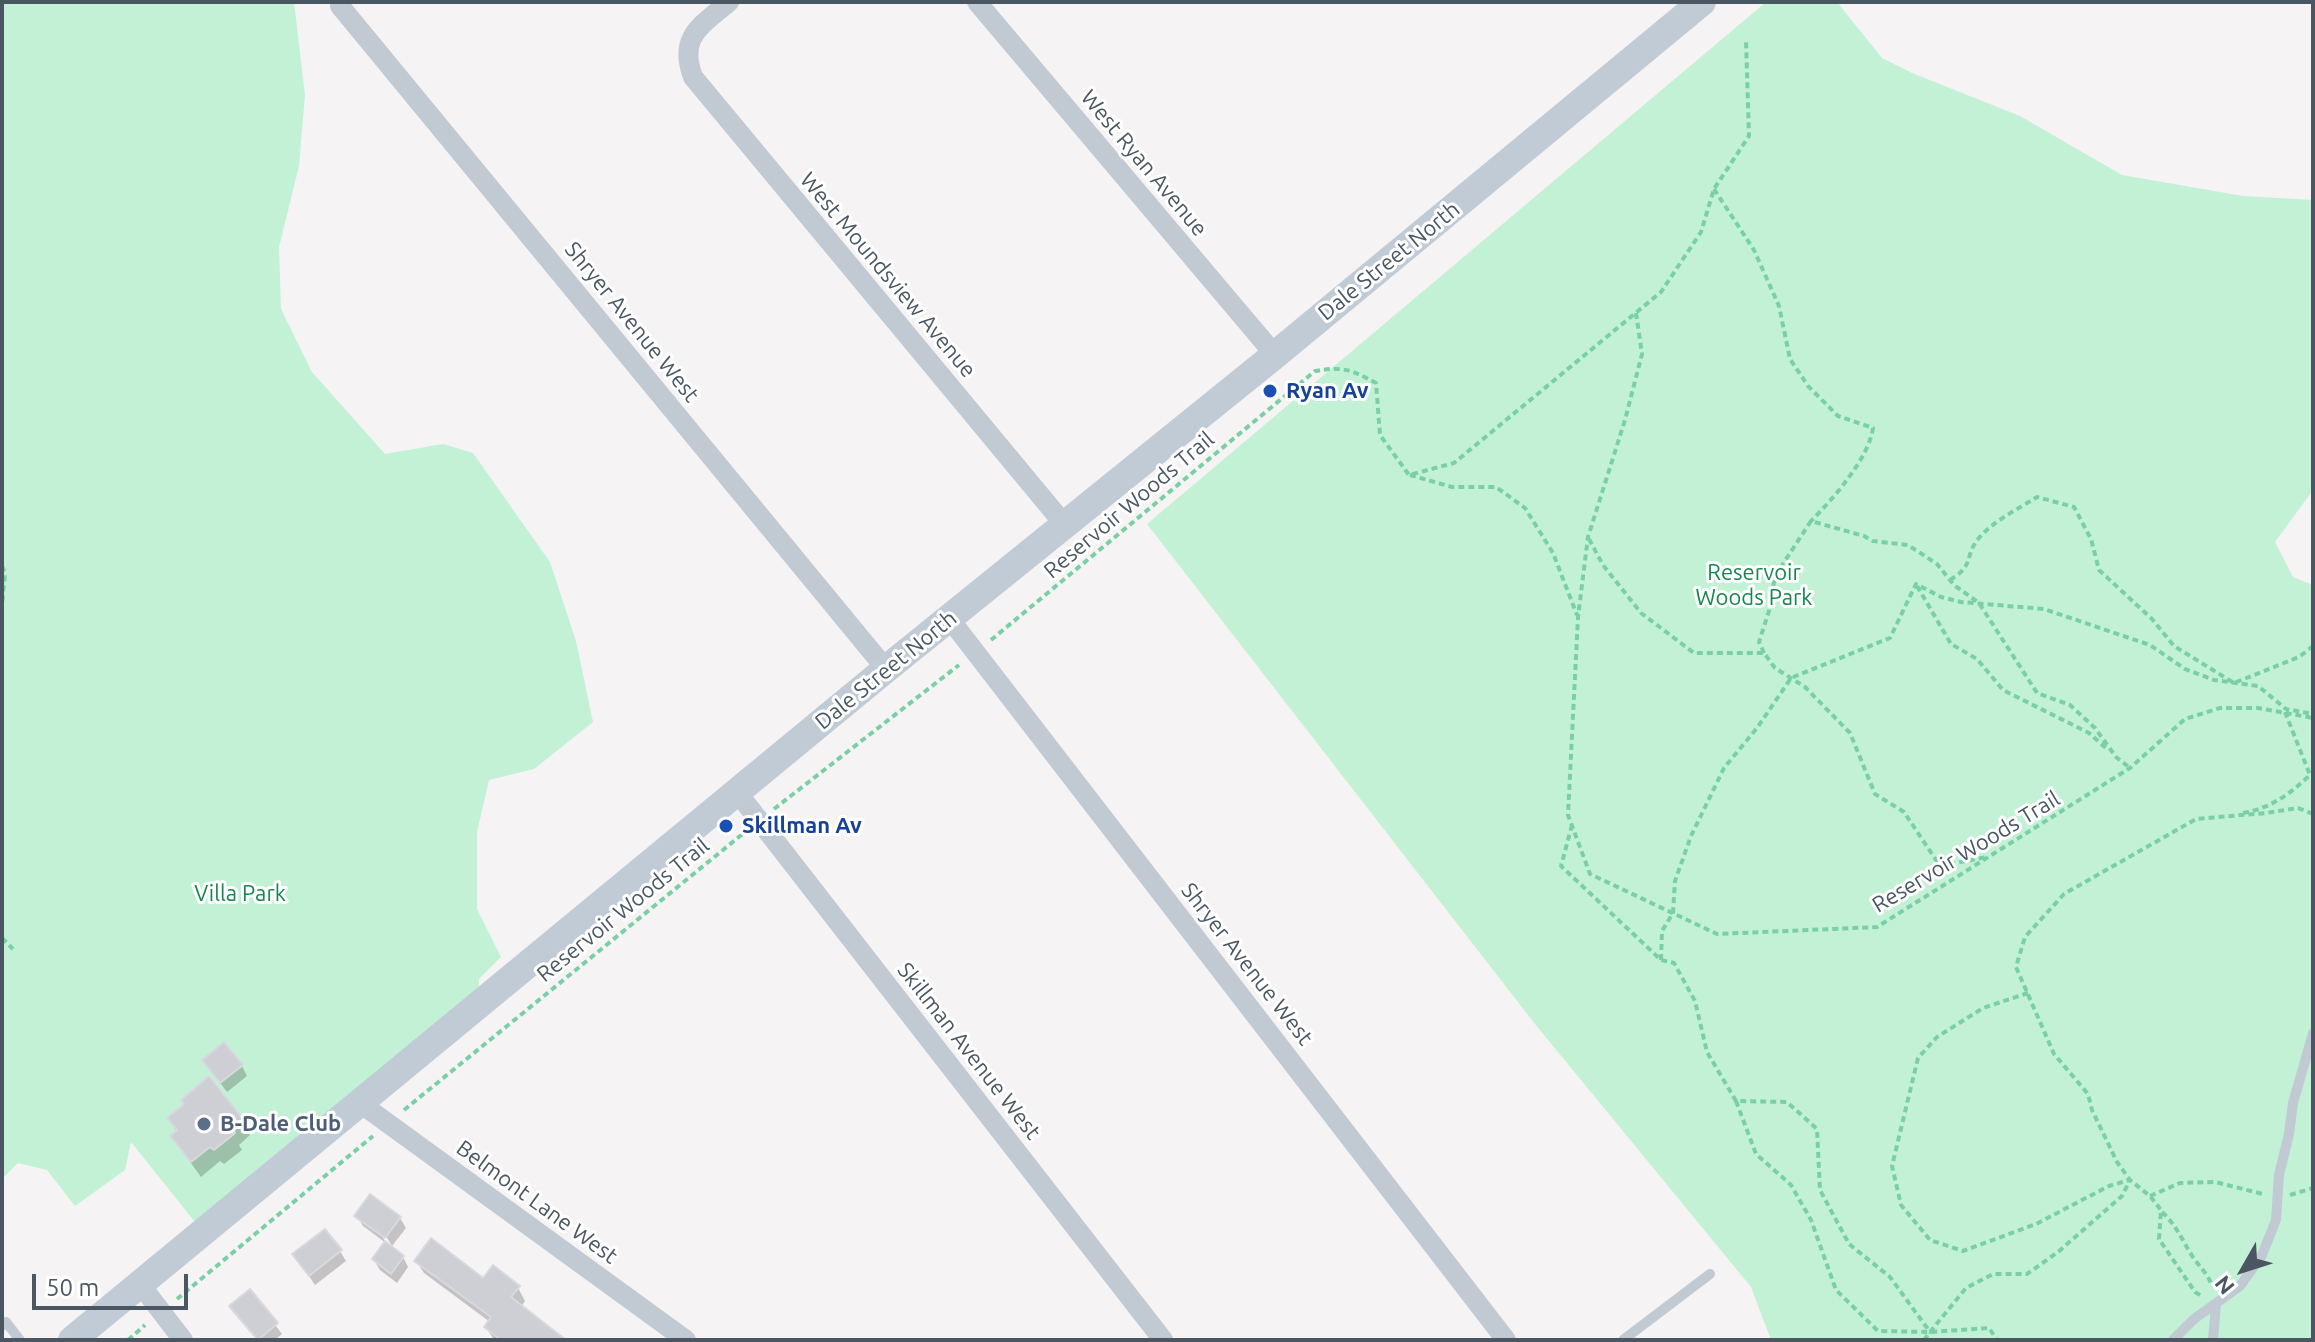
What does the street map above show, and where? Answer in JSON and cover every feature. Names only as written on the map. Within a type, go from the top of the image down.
[{"type":"main road","name":"Dale Street North","points":[[72,1340],[1702,2]]},
{"type":"street","name":"West Moundsview Avenue","points":[[729,2],[691,38],[687,52],[693,77],[1064,524]]},
{"type":"street","name":"West Ryan Avenue","points":[[977,2],[1275,355]]},
{"type":"street","name":"Shryer Avenue West","points":[[340,6],[886,669]]},
{"type":"street","name":"Shryer Avenue West","points":[[949,618],[1506,1340]]},
{"type":"street","name":"Skillman Avenue West","points":[[737,792],[1163,1340]]},
{"type":"street","name":"Belmont Lane West","points":[[360,1103],[686,1340]]},
{"type":"street","points":[[140,1284],[183,1340]]},
{"type":"lane","points":[[2178,1338],[2194,1319],[2240,1286],[2262,1255],[2276,1220],[2279,1175],[2293,1103],[2313,1033]]},
{"type":"lane","points":[[1623,1340],[1710,1274]]},
{"type":"lane","points":[[2213,1340],[2216,1304]]},
{"type":"lane","points":[[2,1326],[6,1322],[20,1340]]},
{"type":"path","points":[[1409,475],[1454,463],[1661,292],[1701,232],[1714,189],[1749,136],[1746,41]]},
{"type":"path","points":[[1714,189],[1754,250],[1779,306],[1790,359],[1827,408],[1838,416],[1873,428],[1871,440],[1853,471],[1811,521],[1775,576],[1769,611],[1759,642],[1775,668],[1805,687],[1850,733],[1875,794],[1904,812],[1940,866],[1991,857]]},
{"type":"path","name":"Reservoir Woods Trail","points":[[1636,313],[1642,354],[1588,537],[1578,617],[1568,815],[1590,874],[1717,934],[1877,927],[2130,768],[2185,719],[2220,708],[2258,708],[2313,716]]},
{"type":"path","name":"Reservoir Woods Trail","points":[[162,1312],[759,821],[976,652],[1315,371],[1351,369],[1376,383],[1380,435],[1409,475],[1452,487],[1496,487],[1525,508],[1553,553],[1578,617]]},
{"type":"path","points":[[1950,580],[1965,571],[1977,540],[2037,497],[2074,507],[2091,539],[2099,570],[2152,619],[2174,646],[2234,683]]},
{"type":"path","points":[[1811,521],[1873,541],[1908,545],[1937,564],[1950,580],[1979,603],[2037,693],[2070,705],[2095,728],[2116,757]]},
{"type":"path","points":[[1588,537],[1603,565],[1641,613],[1694,653],[1764,653]]},
{"type":"path","points":[[2,566],[5,573],[2,605]]},
{"type":"path","points":[[1916,584],[1941,597],[2044,609],[2150,645],[2185,669],[2214,680],[2258,686],[2285,711],[2310,775],[2287,797],[2257,811],[2214,818]]},
{"type":"path","points":[[1661,960],[1662,931],[1673,913],[1675,881],[1687,847],[1724,768],[1757,728],[1791,678],[1890,638],[1916,584]]},
{"type":"path","points":[[1916,584],[1951,644],[1977,659],[2003,690],[2089,733],[2130,768]]},
{"type":"path","points":[[2234,683],[2299,657],[2313,646]]},
{"type":"path","points":[[2216,1304],[2210,1277],[2192,1257],[2177,1226],[2150,1196],[2130,1180],[2117,1162],[2092,1110],[2088,1094],[2054,1054],[2016,967],[2025,937],[2064,894],[2196,819],[2298,808],[2313,814]]},
{"type":"path","points":[[1572,825],[1561,866],[1661,960],[1674,963],[1695,1001],[1707,1052],[1736,1101],[1756,1154],[1791,1185],[1811,1220],[1836,1290],[1878,1331],[1930,1332],[1989,1328],[1997,1340]]},
{"type":"path","points":[[2,938],[13,949]]},
{"type":"path","points":[[2028,993],[1983,1008],[1937,1037],[1918,1058],[1892,1166],[1901,1205],[1930,1240],[1963,1251],[2036,1224],[2109,1186],[2130,1180]]},
{"type":"path","points":[[1736,1101],[1787,1102],[1817,1129],[1820,1190],[1849,1244],[1890,1277],[1930,1332]]},
{"type":"path","points":[[1924,1340],[1966,1288],[1993,1274],[2027,1274],[2058,1252],[2122,1196],[2130,1180]]},
{"type":"path","points":[[2150,1196],[2180,1183],[2215,1182],[2278,1199],[2313,1188]]},
{"type":"path","points":[[2161,1210],[2159,1239],[2195,1292],[2216,1304]]},
{"type":"green space","name":"Villa Park","points":[[2,2],[294,2],[305,95],[299,166],[279,247],[281,309],[312,372],[385,454],[443,444],[473,453],[550,562],[576,641],[593,722],[534,769],[489,780],[477,832],[477,909],[501,957],[479,979],[479,1005],[203,1232],[131,1142],[125,1170],[75,1206],[47,1170],[18,1163],[2,1179]]},
{"type":"green space","name":"Reservoir Woods Park","points":[[1766,2],[1837,2],[1882,58],[2020,116],[2122,175],[2243,196],[2313,200],[2313,490],[2275,542],[2293,577],[2313,585],[2313,1340],[1771,1340],[1751,1287],[1535,1024],[1147,524]]},
{"type":"building","points":[[224,1042],[243,1065],[220,1083],[202,1060]]},
{"type":"building","name":"B-Dale Club","points":[[209,1076],[243,1119],[231,1129],[235,1133],[214,1150],[210,1147],[191,1162],[170,1136],[177,1130],[167,1118],[184,1104],[181,1100]]},
{"type":"building","points":[[370,1194],[401,1217],[385,1238],[354,1216]]},
{"type":"building","points":[[325,1229],[342,1250],[309,1276],[292,1254]]},
{"type":"building","points":[[431,1238],[483,1278],[493,1265],[520,1286],[511,1297],[566,1340],[501,1340],[484,1327],[491,1317],[414,1261]]},
{"type":"building","points":[[385,1241],[404,1256],[391,1274],[372,1259]]},
{"type":"building","points":[[250,1289],[278,1323],[258,1340],[229,1306]]},
{"type":"place","name":"Ryan Av","points":[[1270,391]]},
{"type":"place","name":"Skillman Av","points":[[726,826]]},
{"type":"place","name":"B-Dale Club","points":[[204,1124]]}]
